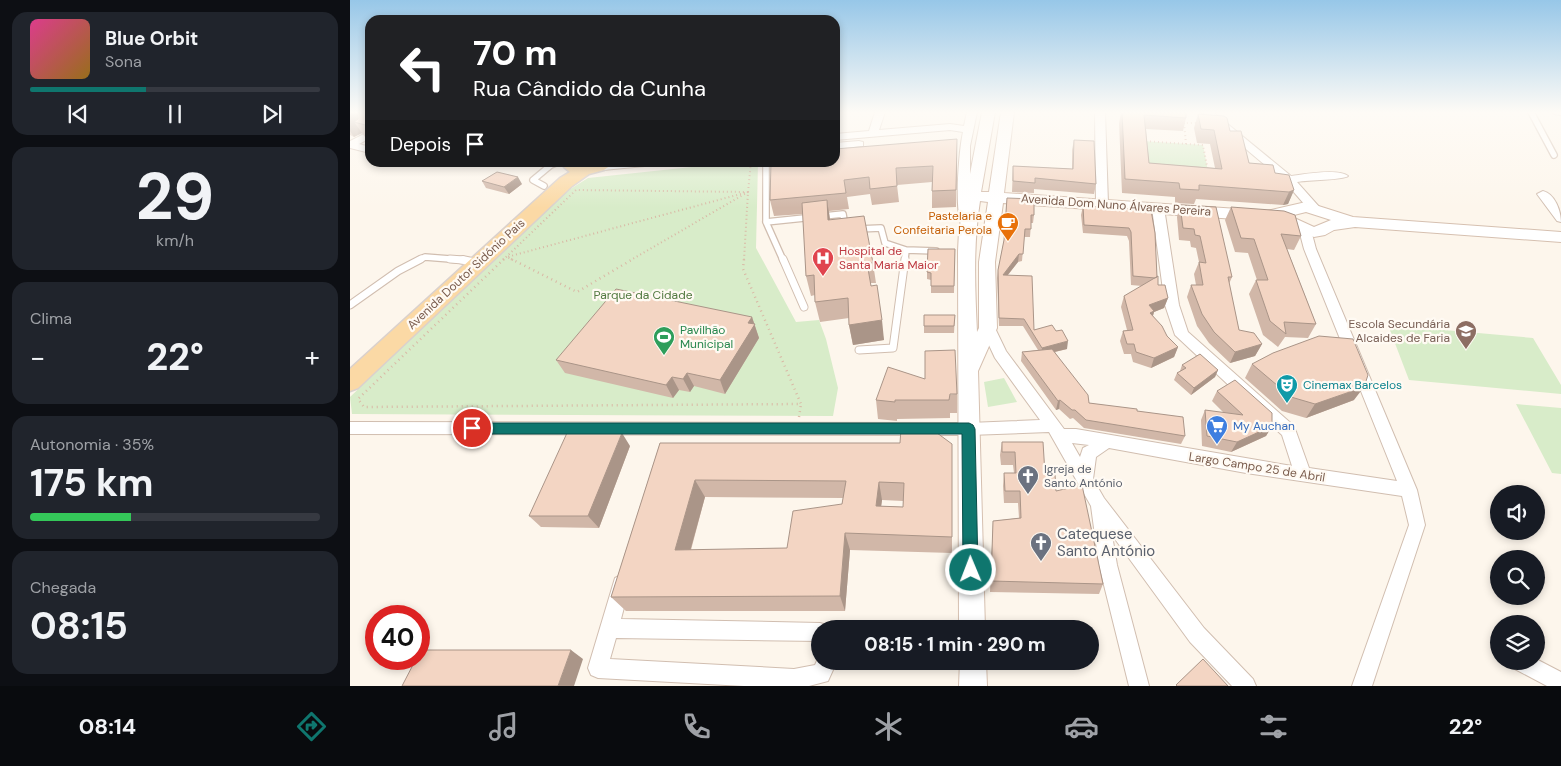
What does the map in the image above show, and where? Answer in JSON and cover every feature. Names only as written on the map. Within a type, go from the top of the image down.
[{"type":"main road","points":[[972,620],[964,254],[969,191],[980,144]]},
{"type":"main road","points":[[968,378],[976,352],[988,328],[988,256],[1004,144]]},
{"type":"main road","name":"Avenida Doutor Sidónio Pais","points":[[350,382],[544,186],[580,167]]},
{"type":"main road","name":"Avenida Doutor Sidónio Pais","points":[[350,363],[582,167]]},
{"type":"main road","name":"Avenida Dom Nuno Álvares Pereira","points":[[969,191],[997,196],[1266,216],[1307,212],[1354,222],[1561,238]]},
{"type":"main road","name":"Avenida Dom Nuno Álvares Pereira","points":[[1307,212],[1327,228],[1320,231],[1305,230],[1307,212]]},
{"type":"main road","points":[[964,254],[978,264],[988,256]]},
{"type":"main road","points":[[972,670],[973,686]]},
{"type":"street","points":[[840,146],[855,144]]},
{"type":"street","points":[[965,144],[969,191]]},
{"type":"street","points":[[1101,144],[1102,204]]},
{"type":"street","points":[[1246,144],[1289,180],[1307,212]]},
{"type":"street","points":[[350,145],[365,149]]},
{"type":"street","points":[[1289,180],[1315,176],[1343,176]]},
{"type":"street","points":[[1543,194],[1561,218]]},
{"type":"street","points":[[1158,208],[1172,306],[1182,335],[1289,431],[1303,474]]},
{"type":"street","points":[[1305,230],[1310,248],[1409,490],[1417,525],[1362,686]]},
{"type":"street","points":[[988,328],[1000,354],[1056,431],[1098,503],[1196,635],[1246,686]]},
{"type":"street","name":"Largo Campo 25 de Abril","points":[[350,428],[969,429],[1056,431],[1105,443],[1409,490]]},
{"type":"street","points":[[665,447],[671,429]]},
{"type":"street","points":[[1085,479],[1089,453],[1105,443]]},
{"type":"street","points":[[1098,503],[1108,565],[1139,686]]},
{"type":"street","points":[[627,566],[598,668],[794,679],[821,674],[823,670]]},
{"type":"street","points":[[608,628],[811,632]]},
{"type":"street","points":[[1538,670],[1561,682]]},
{"type":"lane","points":[[1548,144],[1554,155]]},
{"type":"lane","points":[[544,186],[533,180],[549,167]]},
{"type":"lane","points":[[766,167],[766,222],[804,307]]},
{"type":"lane","points":[[766,222],[843,214],[846,229],[881,228],[885,243],[906,250],[948,251]]},
{"type":"lane","points":[[859,350],[893,348],[906,250]]},
{"type":"lane","points":[[350,305],[398,272],[425,257],[471,261]]},
{"type":"path","points":[[1142,144],[1145,177],[1210,182],[1203,145],[1186,144]]},
{"type":"path","points":[[748,192],[576,190],[358,399],[364,408],[802,404],[743,269],[750,167]]},
{"type":"path","points":[[507,257],[577,292],[748,192]]},
{"type":"path","points":[[507,257],[748,192]]},
{"type":"green space","points":[[1142,144],[1203,145],[1210,182],[1145,177]]},
{"type":"green space","name":"Parque da Cidade","points":[[692,167],[758,167],[756,248],[796,322],[819,320],[826,339],[838,388],[833,416],[352,414],[350,397],[564,193],[588,178]]},
{"type":"green space","points":[[1388,325],[1533,338],[1561,385],[1561,394],[1409,380]]},
{"type":"green space","points":[[1004,378],[1017,402],[988,407],[984,382]]},
{"type":"green space","points":[[1516,404],[1561,408],[1561,474],[1552,473]]},
{"type":"building","points":[[896,144],[957,144],[956,190],[932,191],[933,166],[896,168],[897,186],[870,189],[869,177],[844,180],[846,193],[770,200],[771,167],[840,167],[840,149]]},
{"type":"building","points":[[1074,144],[1094,144],[1096,184],[1035,178],[1035,183],[1013,181],[1013,166],[1073,169]]},
{"type":"building","points":[[1123,144],[1147,144],[1149,163],[1222,169],[1217,144],[1244,144],[1249,163],[1273,165],[1275,173],[1289,175],[1294,190],[1289,192],[1199,185],[1199,190],[1180,189],[1179,183],[1125,179]]},
{"type":"building","points":[[497,172],[518,177],[504,187],[482,181]]},
{"type":"building","points":[[1007,198],[1034,199],[1034,215],[1031,215],[1031,229],[1025,229],[1023,254],[1019,254],[1003,275],[1032,276],[1034,330],[1052,325],[1056,331],[1062,330],[1068,341],[1042,348],[1024,319],[999,318],[998,270],[1004,240]]},
{"type":"building","points":[[827,200],[828,220],[864,216],[873,263],[867,263],[871,286],[877,285],[882,320],[849,325],[848,298],[815,302],[814,275],[806,276],[802,203]]},
{"type":"building","points":[[1180,205],[1216,207],[1232,277],[1228,277],[1239,330],[1254,333],[1262,344],[1235,352],[1214,332],[1202,314],[1191,285],[1203,285],[1199,262],[1206,263],[1200,236],[1195,235],[1194,229],[1183,228]]},
{"type":"building","points":[[1083,206],[1151,210],[1155,233],[1157,277],[1133,276],[1131,232],[1129,228],[1084,225]]},
{"type":"building","points":[[1231,207],[1284,211],[1295,215],[1301,236],[1281,234],[1316,324],[1284,322],[1286,334],[1270,321],[1256,280],[1268,280],[1254,239],[1241,238]]},
{"type":"building","points":[[928,249],[955,249],[954,286],[931,286],[931,273],[927,272]]},
{"type":"building","points":[[1158,276],[1158,285],[1165,285],[1168,298],[1149,305],[1154,311],[1150,313],[1178,347],[1154,358],[1136,352],[1134,344],[1127,344],[1123,331],[1133,330],[1124,296]]},
{"type":"building","name":"Pavilhão Municipal","points":[[616,289],[752,317],[748,323],[755,324],[720,380],[687,373],[683,379],[672,377],[666,385],[556,360]]},
{"type":"building","points":[[924,315],[955,315],[954,326],[924,326]]},
{"type":"building","points":[[1319,336],[1353,339],[1368,375],[1364,387],[1315,404],[1291,397],[1252,364],[1273,353]]},
{"type":"building","points":[[1052,349],[1088,395],[1089,403],[1183,417],[1185,436],[1086,420],[1075,410],[1072,410],[1060,400],[1058,401],[1022,352]]},
{"type":"building","points":[[955,350],[957,394],[950,394],[949,400],[895,400],[895,402],[876,400],[888,367],[925,379],[925,351]]},
{"type":"building","points":[[1200,354],[1218,370],[1194,388],[1177,373],[1186,368],[1182,365]]},
{"type":"building","points":[[1235,380],[1272,413],[1272,426],[1237,442],[1207,436],[1205,410],[1243,415],[1217,391]]},
{"type":"building","points":[[901,429],[933,430],[952,444],[952,537],[845,533],[840,596],[611,597],[660,443],[900,443]],"holes":[[[695,480],[846,481],[842,504],[793,511],[787,548],[675,550]],[[879,482],[904,483],[903,507],[876,506]]]},
{"type":"building","points":[[567,433],[622,433],[588,516],[529,516]]},
{"type":"building","points":[[1002,442],[1043,442],[1045,474],[1055,474],[1056,491],[1082,485],[1103,584],[991,581],[993,521],[1021,518],[1020,491],[1005,491],[1004,473],[1016,473],[1015,452],[1002,452]]},
{"type":"building","points":[[430,650],[571,650],[558,686],[402,686],[410,670],[430,670]]},
{"type":"building","points":[[1203,659],[1228,686],[1176,685]]},
{"type":"place","name":"Pastelaria e Confeitaria Perola","points":[[1008,242]]},
{"type":"place","name":"Hospital de Santa Maria Maior","points":[[823,277]]},
{"type":"place","name":"Escola Secundária Alcaides de Faria","points":[[1466,350]]},
{"type":"place","name":"Pavilhão Municipal","points":[[664,356]]},
{"type":"place","name":"Cinemax Barcelos","points":[[1287,404]]},
{"type":"place","name":"My Auchan","points":[[1217,445]]},
{"type":"place","name":"Igreja de Santo António","points":[[1028,495]]},
{"type":"place","name":"Catequese Santo António","points":[[1041,562]]},
{"type":"route","points":[[472,428],[969,429],[971,570]]}]
